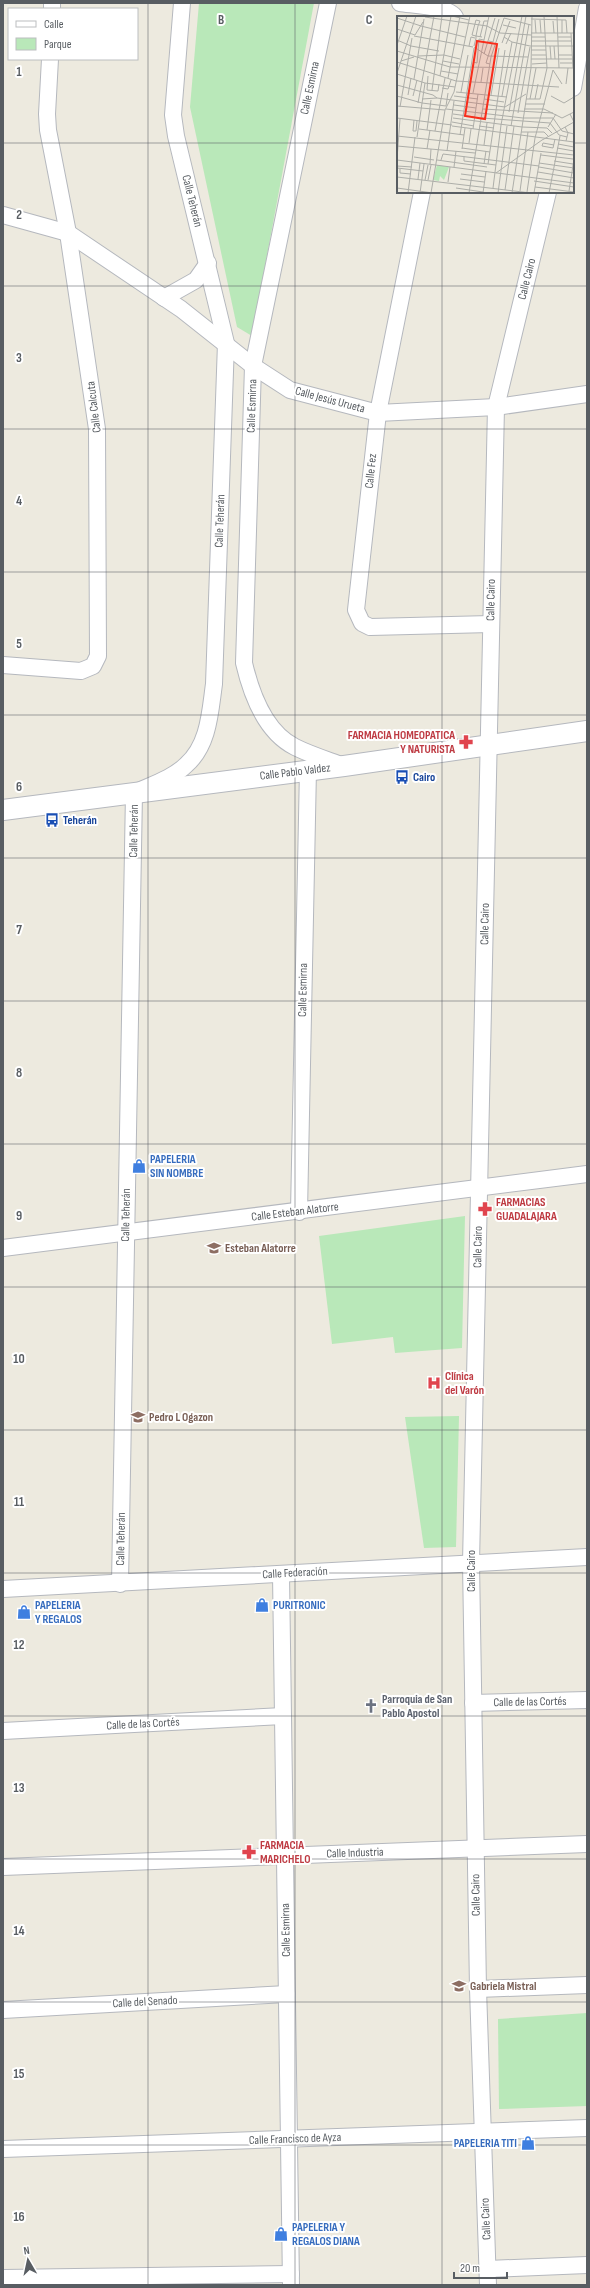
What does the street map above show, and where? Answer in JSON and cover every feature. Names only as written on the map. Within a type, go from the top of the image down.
[{"type":"street","name":"Calle Teherán","points":[[120,1584],[134,794],[186,765],[204,739],[214,684],[226,343],[208,263],[176,136],[173,115],[182,3]]},
{"type":"street","name":"Calle Esmirna","points":[[328,3],[253,366],[244,663],[248,681],[264,718],[277,732],[294,747],[344,766]]},
{"type":"street","points":[[400,3],[440,9],[454,16]]},
{"type":"street","points":[[578,85],[587,8]]},
{"type":"street","name":"Calle Calcuta","points":[[3,665],[81,671],[93,666],[98,656],[97,429],[68,233],[48,130],[47,114],[50,60]]},
{"type":"street","name":"Calle Fez","points":[[422,193],[378,413],[356,610],[362,623],[370,627],[491,624]]},
{"type":"street","name":"Calle Cairo","points":[[488,2277],[481,2132],[474,1848],[471,1563],[496,407],[548,193]]},
{"type":"street","name":"Calle Jesús Urueta","points":[[3,215],[68,233],[164,298],[226,343],[253,366],[290,390],[378,413],[496,407],[587,394]]},
{"type":"street","points":[[164,298],[196,280],[208,263]]},
{"type":"street","name":"Calle Pablo Valdez","points":[[3,810],[134,794],[308,769],[344,766],[587,730]]},
{"type":"street","name":"Calle Esmirna","points":[[299,1212],[308,769]]},
{"type":"street","name":"Calle Esteban Alatorre","points":[[3,1248],[299,1212],[587,1174]]},
{"type":"street","name":"Calle Federación","points":[[3,1589],[120,1584],[587,1557]]},
{"type":"street","name":"Calle Esmirna","points":[[281,1574],[291,2279]]},
{"type":"street","name":"Calle de las Cortés","points":[[473,1703],[587,1700]]},
{"type":"street","name":"Calle de las Cortés","points":[[3,1731],[283,1716]]},
{"type":"street","name":"Calle Industria","points":[[3,1867],[587,1844]]},
{"type":"street","points":[[478,1989],[587,1985]]},
{"type":"street","name":"Calle del Senado","points":[[3,2010],[287,1994]]},
{"type":"street","name":"Calle Francisco de Ayza","points":[[3,2149],[587,2128]]},
{"type":"street","points":[[488,2277],[587,2265]]},
{"type":"street","points":[[3,2278],[291,2279]]},
{"type":"green space","points":[[199,3],[314,3],[252,336],[237,327],[190,107]]},
{"type":"green space","points":[[465,1216],[462,1348],[395,1353],[393,1337],[332,1344],[319,1236]]},
{"type":"green space","points":[[459,1416],[456,1547],[424,1548],[405,1417]]},
{"type":"green space","points":[[587,2013],[587,2106],[499,2109],[498,2019]]},
{"type":"place","name":"FARMACIA HOMEOPATICA Y NATURISTA","points":[[466,742]]},
{"type":"place","name":"Cairo","points":[[402,777]]},
{"type":"place","name":"Teherán","points":[[52,820]]},
{"type":"place","name":"PAPELERIA SIN NOMBRE","points":[[139,1166]]},
{"type":"place","name":"FARMACIAS GUADALAJARA","points":[[485,1209]]},
{"type":"place","name":"Esteban Alatorre","points":[[214,1248]]},
{"type":"place","name":"Clínica del Varón","points":[[434,1383]]},
{"type":"place","name":"Pedro L Ogazon","points":[[138,1417]]},
{"type":"place","name":"PURITRONIC","points":[[262,1605]]},
{"type":"place","name":"PAPELERIA Y REGALOS","points":[[24,1612]]},
{"type":"place","name":"Parroquia de San Pablo Apostol","points":[[371,1706]]},
{"type":"place","name":"FARMACIA MARICHELO","points":[[249,1852]]},
{"type":"place","name":"Gabriela Mistral","points":[[459,1986]]},
{"type":"place","name":"PAPELERIA TITI","points":[[528,2143]]},
{"type":"place","name":"PAPELERIA Y REGALOS DIANA","points":[[281,2234]]}]
